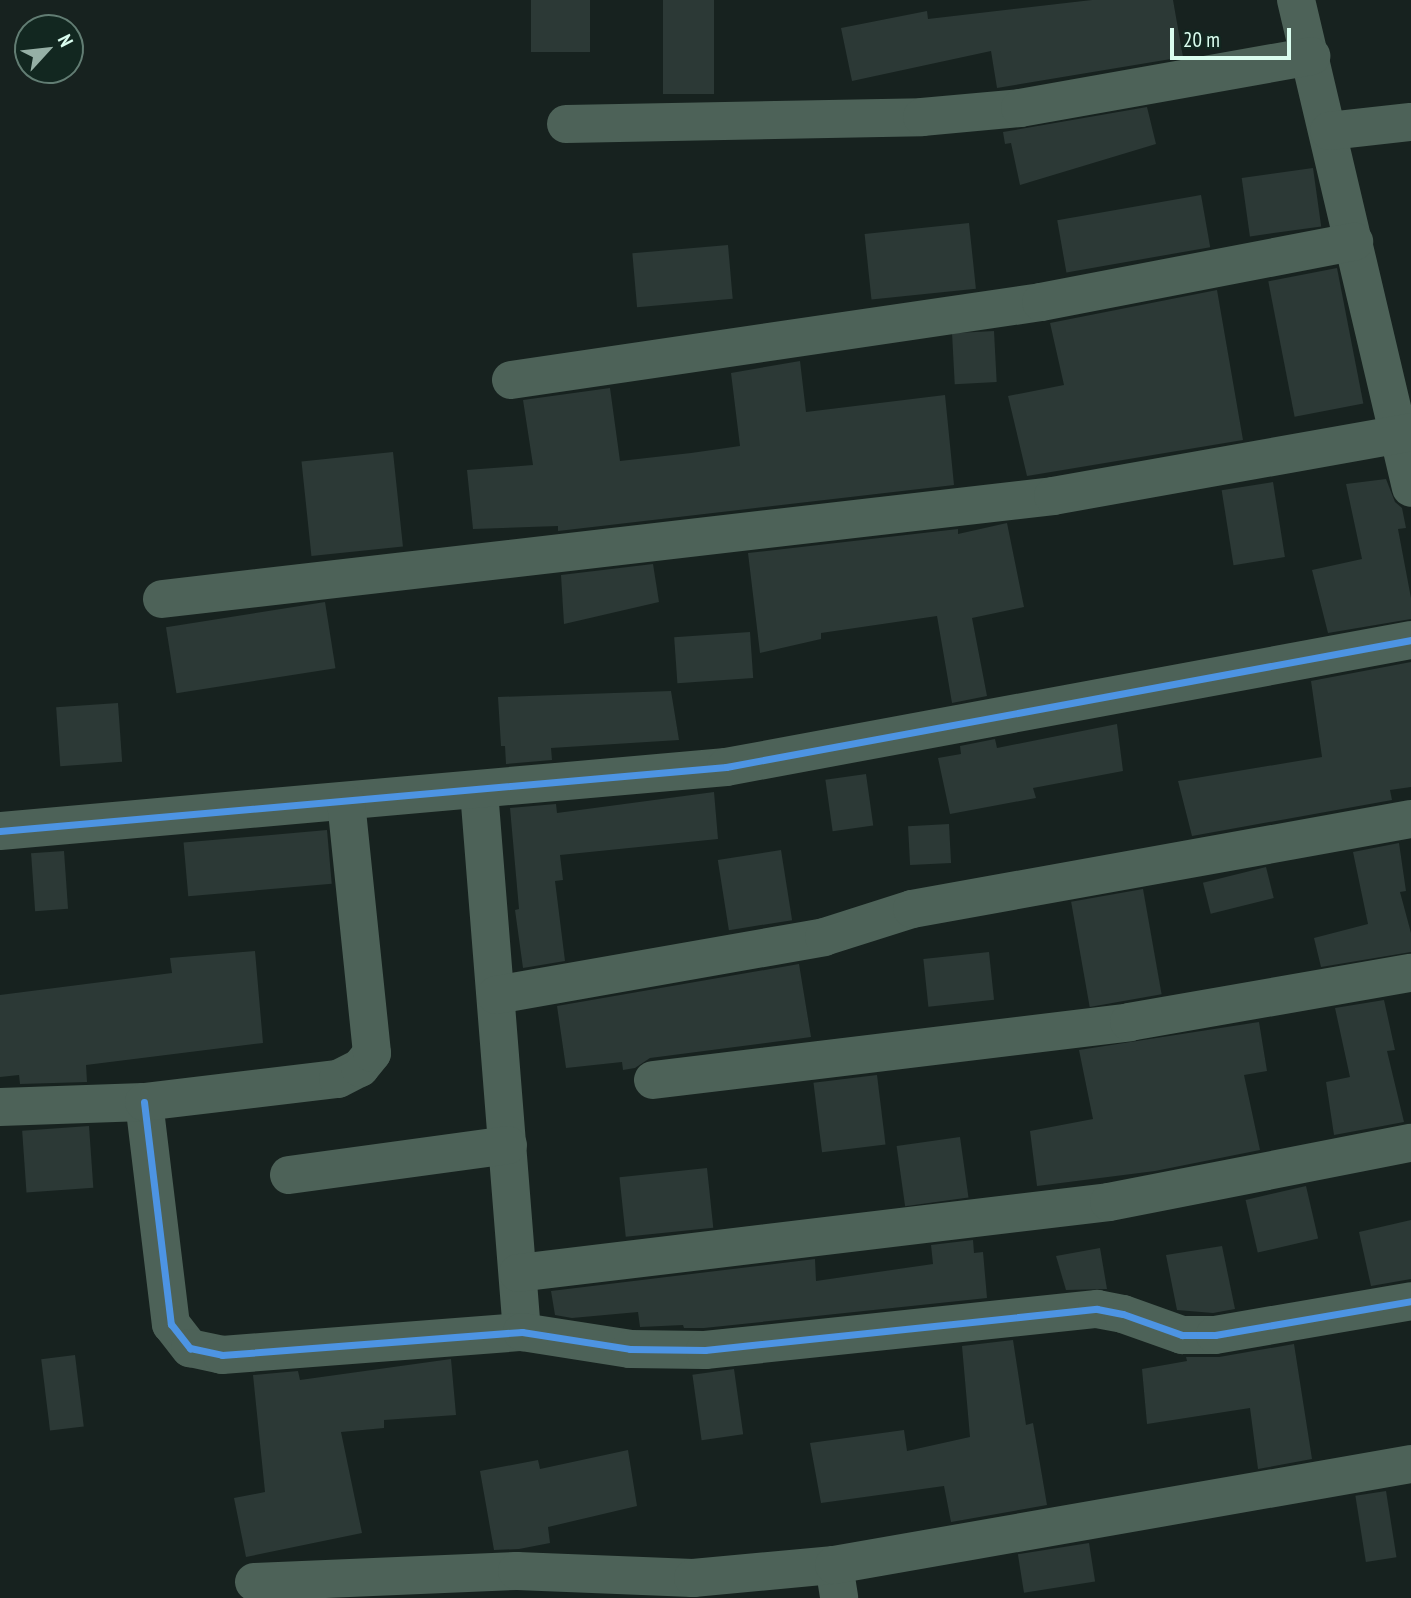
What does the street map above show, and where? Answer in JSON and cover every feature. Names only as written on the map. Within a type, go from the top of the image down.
[{"type":"street","points":[[1296,0],[1354,242],[1404,433],[1411,488]]},
{"type":"street","points":[[566,124],[922,117],[1020,108],[1311,56]]},
{"type":"street","points":[[1329,131],[1411,122]]},
{"type":"street","points":[[511,380],[1041,302],[1354,242]]},
{"type":"street","points":[[162,599],[1053,496],[1404,433]]},
{"type":"street","points":[[0,831],[346,803],[726,767],[1411,640]]},
{"type":"street","points":[[479,791],[522,1332]]},
{"type":"street","points":[[0,1107],[144,1102],[338,1079],[360,1068],[372,1053],[346,803]]},
{"type":"street","points":[[496,995],[824,937],[912,909],[1411,820]]},
{"type":"street","points":[[653,1080],[1129,1022],[1411,973]]},
{"type":"street","points":[[144,1102],[171,1324],[190,1348],[222,1355],[522,1332],[630,1349],[705,1350],[1097,1309],[1123,1314],[1182,1335],[1215,1335],[1411,1301]]},
{"type":"street","points":[[518,1273],[1109,1202],[1411,1143]]},
{"type":"street","points":[[289,1175],[508,1145]]},
{"type":"street","points":[[254,1582],[517,1572],[836,1582],[1411,1464]]},
{"type":"building","points":[[531,0],[590,0],[590,52],[531,52]]},
{"type":"building","points":[[663,0],[714,0],[714,94],[663,94]]},
{"type":"building","points":[[1092,0],[1173,0],[1183,57],[997,88],[991,51],[852,81],[841,28],[927,11],[928,19]]},
{"type":"building","points":[[1147,107],[1156,144],[1020,185],[1011,143],[1005,144],[1003,132]]},
{"type":"building","points":[[1313,168],[1321,226],[1250,236],[1242,178]]},
{"type":"building","points":[[1201,195],[1210,247],[1066,273],[1057,220]]},
{"type":"building","points":[[969,223],[976,289],[871,300],[865,234]]},
{"type":"building","points":[[728,245],[733,299],[637,307],[632,253]]},
{"type":"building","points":[[1337,268],[1363,403],[1295,417],[1268,281]]},
{"type":"building","points":[[1217,290],[1243,440],[1027,476],[1008,396],[1064,385],[1050,323]]},
{"type":"building","points":[[994,331],[997,382],[955,384],[952,333]]},
{"type":"building","points":[[800,361],[806,412],[945,395],[954,485],[558,531],[558,526],[473,529],[467,470],[533,465],[523,400],[610,388],[620,461],[691,453],[740,446],[731,373]]},
{"type":"building","points":[[393,452],[403,546],[311,556],[302,462]]},
{"type":"building","points":[[1386,479],[1395,502],[1402,508],[1406,528],[1398,529],[1411,598],[1411,619],[1328,633],[1312,570],[1362,559],[1346,484]]},
{"type":"building","points":[[1273,482],[1285,557],[1234,565],[1222,490]]},
{"type":"building","points":[[1007,523],[1024,607],[972,618],[987,696],[952,703],[937,616],[821,633],[821,639],[760,653],[748,553],[958,529],[958,534]]},
{"type":"building","points":[[653,564],[659,602],[564,624],[561,575]]},
{"type":"building","points":[[325,602],[335,668],[176,693],[166,627]]},
{"type":"building","points":[[750,632],[753,678],[677,683],[674,637]]},
{"type":"building","points":[[1411,662],[1411,787],[1390,790],[1392,800],[1192,836],[1178,781],[1322,757],[1311,681]]},
{"type":"building","points":[[671,691],[679,740],[551,748],[552,760],[506,764],[505,746],[501,746],[498,697]]},
{"type":"building","points":[[118,703],[122,762],[60,766],[56,707]]},
{"type":"building","points":[[1117,724],[1123,771],[1033,788],[1036,798],[950,814],[938,758],[961,754],[960,746],[995,739],[997,748]]},
{"type":"building","points":[[866,774],[873,825],[833,831],[825,780]]},
{"type":"building","points":[[714,792],[718,839],[560,855],[563,880],[555,881],[565,961],[523,968],[515,910],[519,909],[510,808],[556,804],[557,813]]},
{"type":"building","points":[[949,824],[951,863],[910,865],[908,826]]},
{"type":"building","points":[[327,830],[332,884],[188,896],[184,843]]},
{"type":"building","points":[[1399,843],[1406,891],[1400,892],[1411,933],[1411,952],[1321,967],[1314,938],[1368,924],[1353,852]]},
{"type":"building","points":[[781,850],[792,920],[729,930],[718,860]]},
{"type":"building","points":[[64,851],[68,909],[35,911],[31,853]]},
{"type":"building","points":[[1266,867],[1274,898],[1211,914],[1203,883]]},
{"type":"building","points":[[1143,889],[1162,994],[1090,1007],[1071,902]]},
{"type":"building","points":[[255,951],[263,1043],[86,1065],[87,1082],[20,1084],[19,1075],[0,1077],[0,995],[172,973],[170,958]]},
{"type":"building","points":[[989,952],[994,1000],[928,1007],[923,959]]},
{"type":"building","points":[[799,964],[811,1037],[650,1058],[635,1068],[623,1070],[622,1062],[566,1068],[557,1006]]},
{"type":"building","points":[[1384,1000],[1395,1050],[1387,1051],[1404,1122],[1334,1135],[1326,1082],[1350,1077],[1335,1008]]},
{"type":"building","points":[[1259,1022],[1267,1071],[1244,1075],[1260,1150],[1155,1171],[1037,1186],[1030,1131],[1093,1119],[1079,1050]]},
{"type":"building","points":[[877,1075],[886,1144],[822,1152],[813,1083]]},
{"type":"building","points":[[89,1126],[93,1188],[26,1193],[22,1131]]},
{"type":"building","points":[[960,1137],[968,1197],[905,1206],[897,1146]]},
{"type":"building","points":[[707,1168],[713,1228],[626,1237],[619,1177]]},
{"type":"building","points":[[1306,1186],[1318,1239],[1258,1253],[1246,1200]]},
{"type":"building","points":[[1411,1220],[1411,1279],[1371,1286],[1359,1232]]},
{"type":"building","points":[[973,1240],[974,1253],[983,1252],[987,1298],[684,1328],[683,1325],[640,1327],[638,1312],[572,1318],[555,1315],[551,1291],[815,1259],[816,1281],[933,1264],[931,1245]]},
{"type":"building","points":[[1222,1246],[1235,1309],[1213,1313],[1177,1310],[1166,1255]]},
{"type":"building","points":[[1100,1248],[1107,1289],[1066,1290],[1056,1256]]},
{"type":"building","points":[[1013,1340],[1026,1425],[1033,1423],[1047,1505],[951,1522],[944,1486],[821,1503],[810,1443],[904,1430],[907,1451],[970,1437],[962,1346]]},
{"type":"building","points":[[1294,1344],[1312,1459],[1258,1469],[1250,1408],[1147,1424],[1142,1369],[1187,1361],[1186,1357],[1219,1357]]},
{"type":"building","points":[[75,1355],[84,1426],[50,1431],[41,1359]]},
{"type":"building","points":[[451,1359],[456,1415],[384,1420],[384,1428],[341,1432],[362,1533],[246,1557],[234,1498],[265,1492],[253,1375],[298,1371],[300,1380]]},
{"type":"building","points":[[734,1369],[743,1434],[702,1440],[692,1375]]},
{"type":"building","points":[[628,1450],[637,1506],[548,1527],[550,1543],[519,1549],[494,1550],[480,1471],[538,1460],[540,1469]]},
{"type":"building","points":[[1386,1491],[1396,1557],[1366,1562],[1355,1496]]},
{"type":"building","points":[[1089,1543],[1095,1582],[1024,1593],[1018,1554]]},
{"type":"cycle path","points":[[0,831],[726,767],[1411,640]]},
{"type":"cycle path","points":[[144,1102],[171,1324],[190,1348],[222,1355],[522,1332],[630,1349],[705,1350],[1097,1309],[1123,1314],[1182,1335],[1215,1335],[1411,1301]]}]
